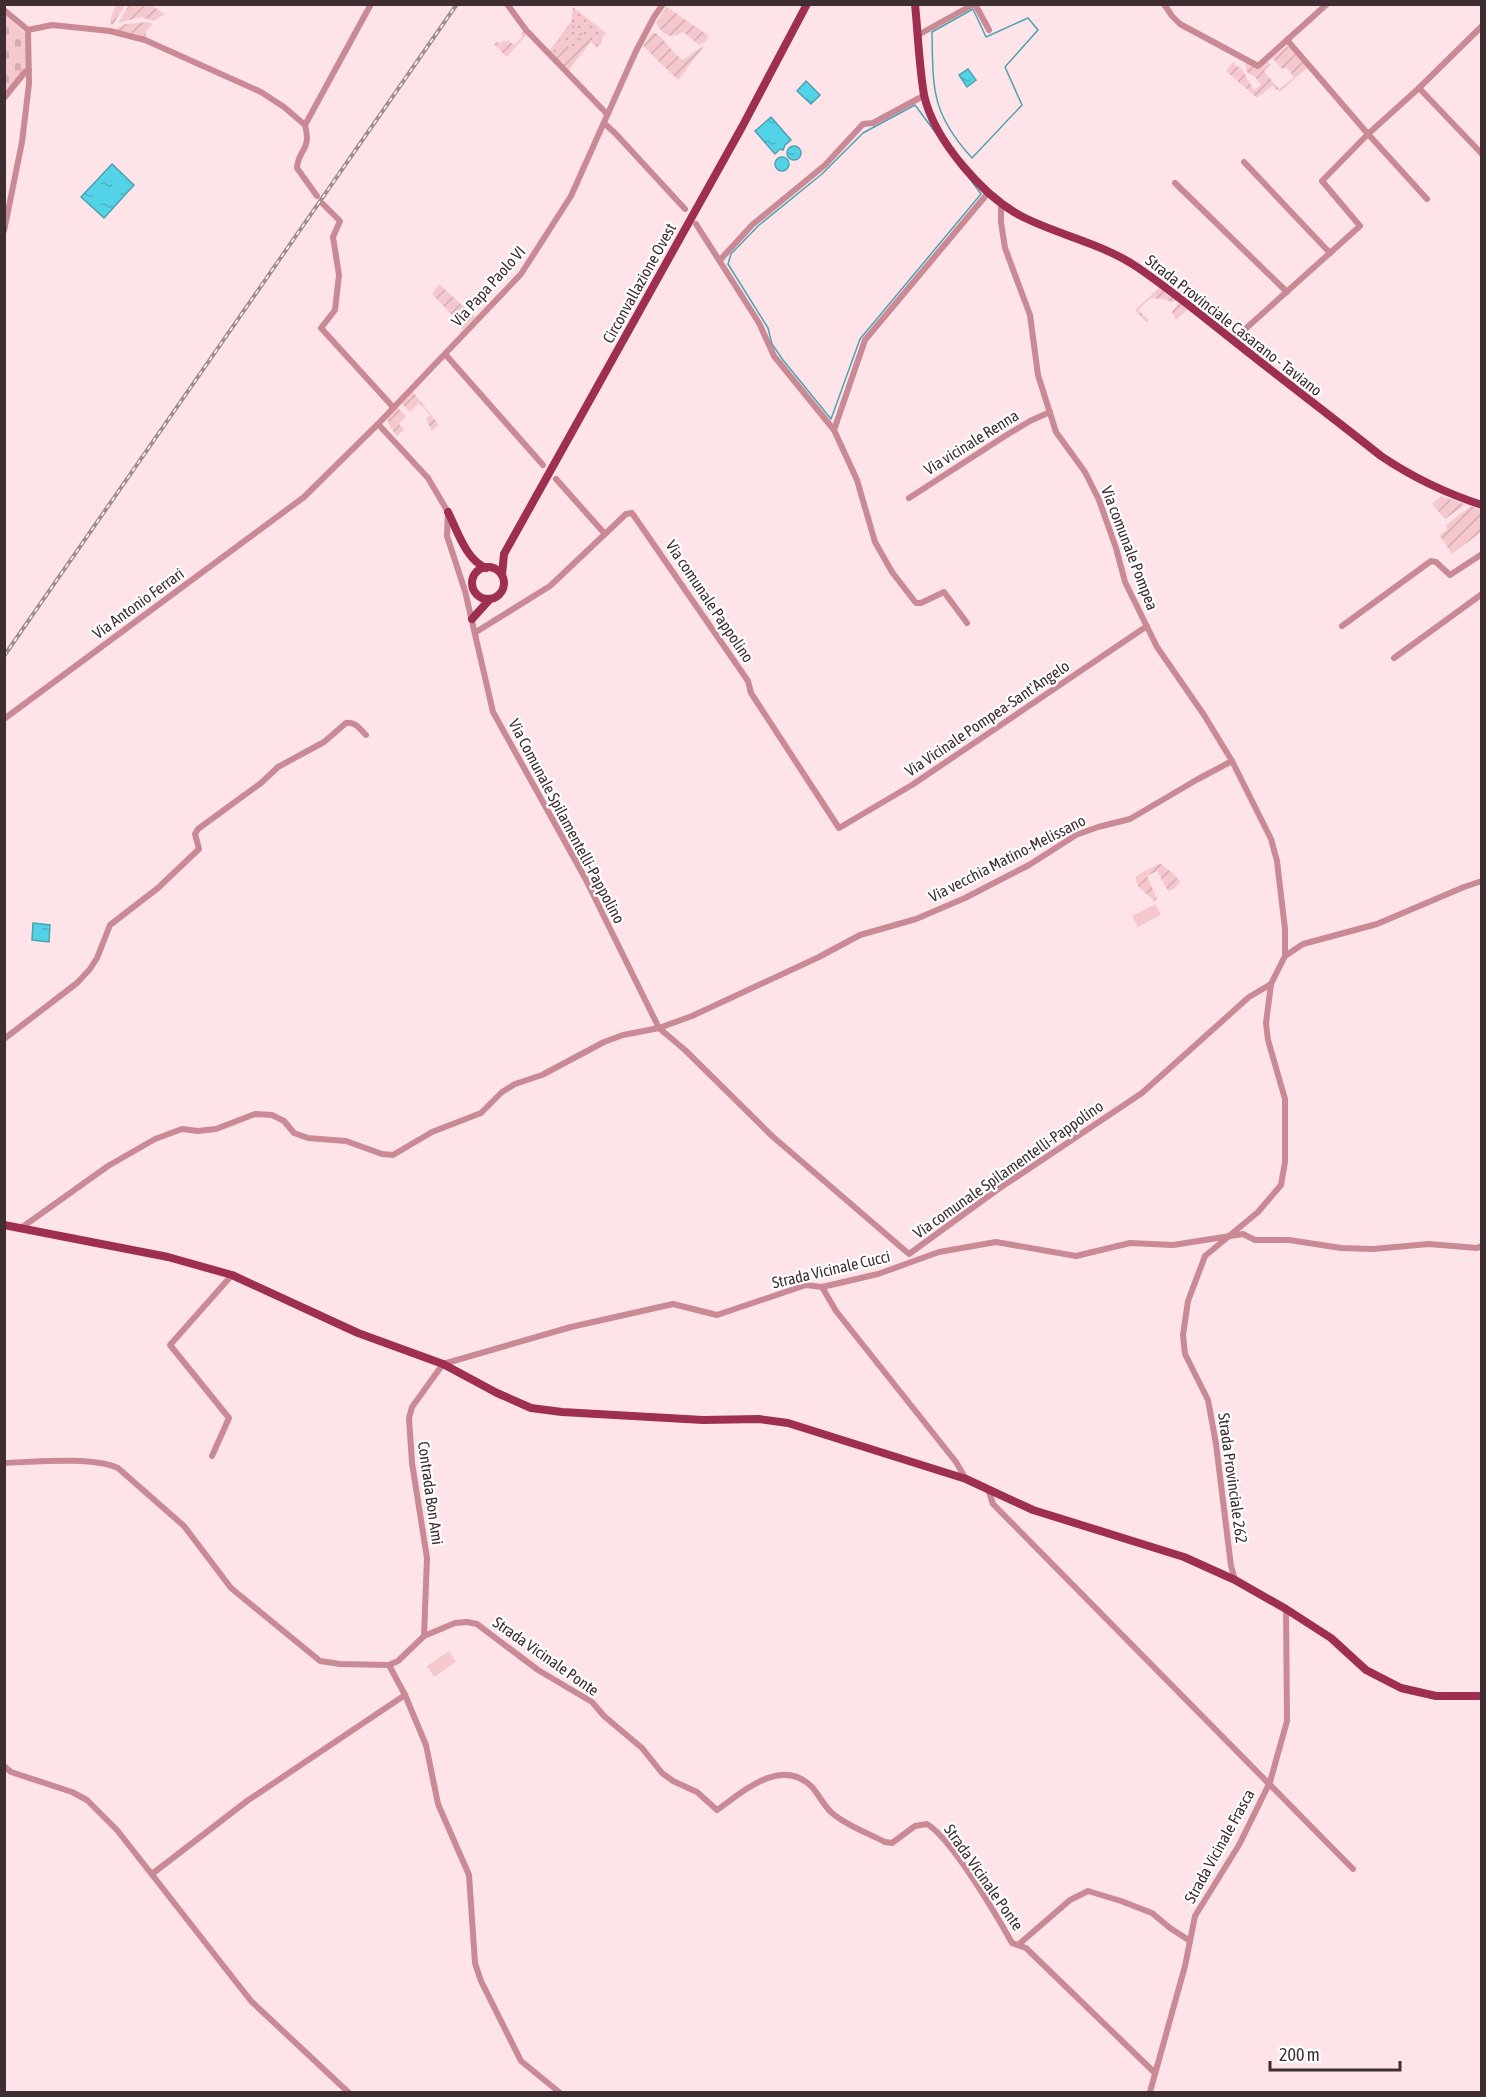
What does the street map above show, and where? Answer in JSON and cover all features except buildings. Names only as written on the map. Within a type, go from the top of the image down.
[{"type":"main road","name":"Circonvallazione Ovest","points":[[502,575],[504,554],[742,127],[807,4]]},
{"type":"main road","name":"Strada Provinciale Casarano - Taviano","points":[[915,4],[924,95],[934,122],[941,135],[988,193],[1001,204],[1026,218],[1120,256],[1187,303],[1381,456],[1413,478],[1482,505]]},
{"type":"main road","points":[[448,512],[476,563],[502,575],[504,585],[495,598],[480,597]]},
{"type":"main road","points":[[476,574],[489,568],[504,554]]},
{"type":"main road","points":[[471,556],[476,574],[474,588],[480,597],[480,612]]},
{"type":"main road","points":[[472,619],[490,599]]},
{"type":"main road","points":[[4,1225],[168,1257],[232,1275],[358,1333],[443,1364],[531,1408],[656,1418],[759,1419],[788,1423],[966,1479],[1033,1509],[1184,1557],[1235,1580],[1331,1638],[1366,1670],[1412,1692],[1436,1696],[1482,1696]]},
{"type":"street","points":[[317,196],[297,168],[308,143],[305,125],[371,4]]},
{"type":"street","points":[[507,4],[534,38],[607,114]]},
{"type":"street","name":"Via Papa Paolo VI","points":[[287,510],[304,497],[378,424],[521,274],[572,196],[649,25],[663,4]]},
{"type":"street","points":[[918,34],[974,4],[989,30]]},
{"type":"street","points":[[1164,4],[1180,24],[1258,66],[1327,4]]},
{"type":"street","points":[[4,10],[28,30],[29,70],[22,142],[4,231]]},
{"type":"street","points":[[28,30],[52,25],[110,31],[145,40],[261,92],[284,107],[305,125]]},
{"type":"street","points":[[1233,340],[1360,226],[1322,181],[1482,26]]},
{"type":"street","points":[[1287,40],[1427,199]]},
{"type":"street","points":[[4,98],[29,70]]},
{"type":"street","points":[[1419,88],[1482,154]]},
{"type":"street","points":[[720,260],[752,225],[825,165],[863,124],[873,123],[924,95]]},
{"type":"street","points":[[605,124],[685,209]]},
{"type":"street","points":[[1244,162],[1330,253]]},
{"type":"street","points":[[1175,183],[1287,292]]},
{"type":"street","points":[[834,430],[865,340],[988,193]]},
{"type":"street","points":[[323,204],[340,221],[333,237],[339,275],[334,310],[321,328],[393,407]]},
{"type":"street","name":"Via comunale Pompea","points":[[1001,204],[1005,248],[1030,315],[1038,375],[1056,432],[1085,472],[1099,500],[1125,582],[1156,647],[1204,715],[1232,761],[1271,839],[1277,861],[1285,929],[1285,956]]},
{"type":"street","points":[[696,224],[759,323],[774,356],[834,430],[857,480],[876,542],[892,572],[916,603],[921,603],[944,592],[967,623]]},
{"type":"street","points":[[445,354],[543,465]]},
{"type":"street","name":"Via vicinale Renna","points":[[909,498],[1005,436],[1050,412]]},
{"type":"street","points":[[378,424],[428,478],[448,512],[447,536],[472,619]]},
{"type":"street","points":[[476,632],[550,586],[605,534],[556,479]]},
{"type":"street","name":"Via Antonio Ferrari","points":[[4,719],[287,510]]},
{"type":"street","name":"Via comunale Pappolino","points":[[605,534],[626,514],[632,513],[748,681],[751,693],[839,828]]},
{"type":"street","points":[[1342,626],[1431,561],[1436,562],[1450,576],[1482,554]]},
{"type":"street","points":[[1394,658],[1482,594]]},
{"type":"street","name":"Via Comunale Spilamentelli-Pappolino","points":[[472,619],[493,712],[585,878],[659,1028]]},
{"type":"street","name":"Via Vicinale Pompea-Sant'Angelo","points":[[839,828],[912,785],[1147,626]]},
{"type":"street","points":[[4,1039],[77,983],[90,969],[97,958],[110,925],[158,888],[199,849],[195,834],[198,830],[261,783],[278,767],[324,742],[346,723],[350,722],[357,726],[366,735]]},
{"type":"street","name":"Via vecchia Matino-Melissano","points":[[659,1028],[745,992],[860,935],[915,919],[965,898],[1029,865],[1076,836],[1098,827],[1130,819],[1232,761]]},
{"type":"street","points":[[1285,956],[1303,944],[1377,924],[1482,881]]},
{"type":"street","name":"Strada Provinciale 262","points":[[1235,1580],[1231,1566],[1216,1444],[1208,1400],[1185,1354],[1183,1335],[1188,1301],[1206,1256],[1258,1212],[1281,1185],[1285,1145],[1285,1099],[1268,1040],[1266,1023],[1271,984],[1285,956]]},
{"type":"street","name":"Via comunale Spilamentelli-Pappolino","points":[[659,1028],[685,1050],[772,1136],[909,1254],[1006,1184],[1142,1093],[1250,997],[1271,984]]},
{"type":"street","points":[[21,1228],[108,1166],[155,1140],[182,1129],[198,1131],[216,1129],[255,1114],[272,1115],[284,1121],[294,1132],[308,1138],[346,1141],[381,1154],[393,1155],[432,1132],[481,1113],[502,1092],[515,1084],[560,1066],[604,1042],[623,1035],[659,1028]]},
{"type":"street","points":[[1229,1235],[1243,1234],[1255,1240],[1289,1240],[1341,1248],[1373,1249],[1429,1244],[1477,1248],[1482,1246]]},
{"type":"street","name":"Strada Vicinale Cucci","points":[[443,1364],[572,1327],[673,1305],[717,1315],[806,1286],[822,1287],[878,1274],[939,1252],[996,1242],[1076,1256],[1130,1243],[1173,1245],[1229,1235]]},
{"type":"street","points":[[212,1456],[229,1418],[170,1346],[232,1275]]},
{"type":"street","points":[[822,1287],[836,1311],[956,1462],[966,1479]]},
{"type":"street","name":"Contrada Bon Ami","points":[[424,1636],[427,1558],[413,1472],[409,1418],[412,1407],[443,1364]]},
{"type":"street","points":[[4,1463],[111,1464],[184,1526],[231,1588],[320,1662],[388,1665],[405,1695],[426,1745],[438,1804],[469,1875],[475,1963],[481,1981],[520,2061],[560,2092]]},
{"type":"street","points":[[987,1488],[993,1504],[1270,1782],[1353,1869]]},
{"type":"street","name":"Strada Vicinale Frasca","points":[[1150,2092],[1195,1916],[1239,1845],[1270,1782],[1287,1722],[1286,1609]]},
{"type":"street","name":"Strada Vicinale Ponte","points":[[388,1665],[398,1661],[424,1636],[455,1623],[477,1624],[538,1670],[592,1702],[604,1716],[642,1748],[662,1773],[697,1792],[717,1810],[761,1779],[774,1775],[798,1778],[805,1782],[813,1788],[832,1813],[885,1842],[892,1843],[915,1826],[927,1824],[954,1853],[1012,1943],[1026,1948],[1155,2073]]},
{"type":"street","points":[[152,1874],[247,1801],[405,1695]]},
{"type":"street","points":[[4,1766],[11,1772],[72,1792],[87,1800],[117,1830],[251,2001],[348,2092]]},
{"type":"street","points":[[1018,1945],[1070,1900],[1088,1891],[1121,1900],[1152,1913],[1190,1941]]},
{"type":"green space","points":[[116,4],[125,5],[112,26],[110,21]]},
{"type":"green space","points":[[129,5],[151,5],[165,14],[154,21],[141,17],[118,23]]},
{"type":"green space","points":[[573,7],[606,33],[597,48],[590,41],[567,70],[549,51],[571,22]]},
{"type":"green space","points":[[667,7],[709,36],[705,42],[699,45],[683,32],[671,36],[661,31],[656,23]]},
{"type":"green space","points":[[5,15],[25,33],[27,68],[5,96]]},
{"type":"green space","points":[[148,22],[153,24],[147,29],[145,38],[114,30],[125,24]]},
{"type":"green space","points":[[572,23],[591,42],[567,72],[552,54],[560,48],[559,39],[572,50],[583,40],[569,27]]},
{"type":"green space","points":[[524,31],[527,34],[507,57],[494,44],[508,40],[514,45],[523,36],[521,34]]},
{"type":"green space","points":[[652,33],[660,36],[683,60],[704,46],[678,80],[643,46]]},
{"type":"green space","points":[[1287,46],[1307,68],[1280,92],[1272,86],[1257,98],[1226,71],[1234,61],[1254,90],[1261,85],[1247,72],[1245,64],[1246,62],[1259,69],[1268,61],[1270,65],[1264,71],[1279,89],[1294,77],[1287,68],[1282,69],[1272,58]]},
{"type":"green space","points":[[439,284],[475,317],[463,330],[461,328],[465,324],[456,314],[453,316],[432,294]]},
{"type":"green space","points":[[1160,287],[1176,301],[1151,298],[1138,310],[1149,320],[1146,322],[1135,310]]},
{"type":"green space","points":[[1179,302],[1188,309],[1176,320],[1172,312]]},
{"type":"green space","points":[[413,392],[439,425],[432,431],[426,419],[430,415],[419,403],[410,412],[401,403]]},
{"type":"green space","points":[[397,407],[406,416],[399,424],[404,430],[397,436],[387,418]]},
{"type":"green space","points":[[1441,496],[1465,505],[1445,519],[1432,504]]},
{"type":"green space","points":[[1471,506],[1481,510],[1481,532],[1452,554],[1439,535],[1447,530],[1446,525]]},
{"type":"green space","points":[[1160,863],[1180,882],[1174,889],[1168,891],[1157,871],[1147,876],[1157,899],[1154,901],[1139,887],[1136,876]]},
{"type":"green space","points":[[1155,904],[1161,915],[1138,927],[1132,916]]},
{"type":"green space","points":[[449,1651],[456,1662],[434,1677],[427,1666]]},
{"type":"water","points":[[968,69],[976,80],[967,87],[959,75]]},
{"type":"water","points":[[806,81],[820,95],[811,104],[797,91]]},
{"type":"water","points":[[771,117],[791,140],[783,150],[780,149],[775,154],[755,131]]},
{"type":"water","points":[[791,146],[797,146],[801,153],[797,160],[791,160],[787,156],[787,150]]},
{"type":"water","points":[[779,157],[785,157],[789,164],[785,171],[779,171],[775,167],[775,161]]},
{"type":"water","points":[[112,164],[134,185],[104,218],[81,197]]},
{"type":"water","points":[[33,923],[50,925],[49,942],[32,940]]},
{"type":"waterway","points":[[973,9],[986,37],[1028,18],[1038,30],[1005,67],[1022,105],[972,158],[949,127],[937,100],[934,85],[932,32],[973,9]]},
{"type":"waterway","points":[[915,105],[981,194],[860,339],[831,419],[772,344],[768,328],[728,264],[731,254],[758,226],[822,174],[863,133],[915,105]]},
{"type":"railway","points":[[4,656],[457,4]]}]
